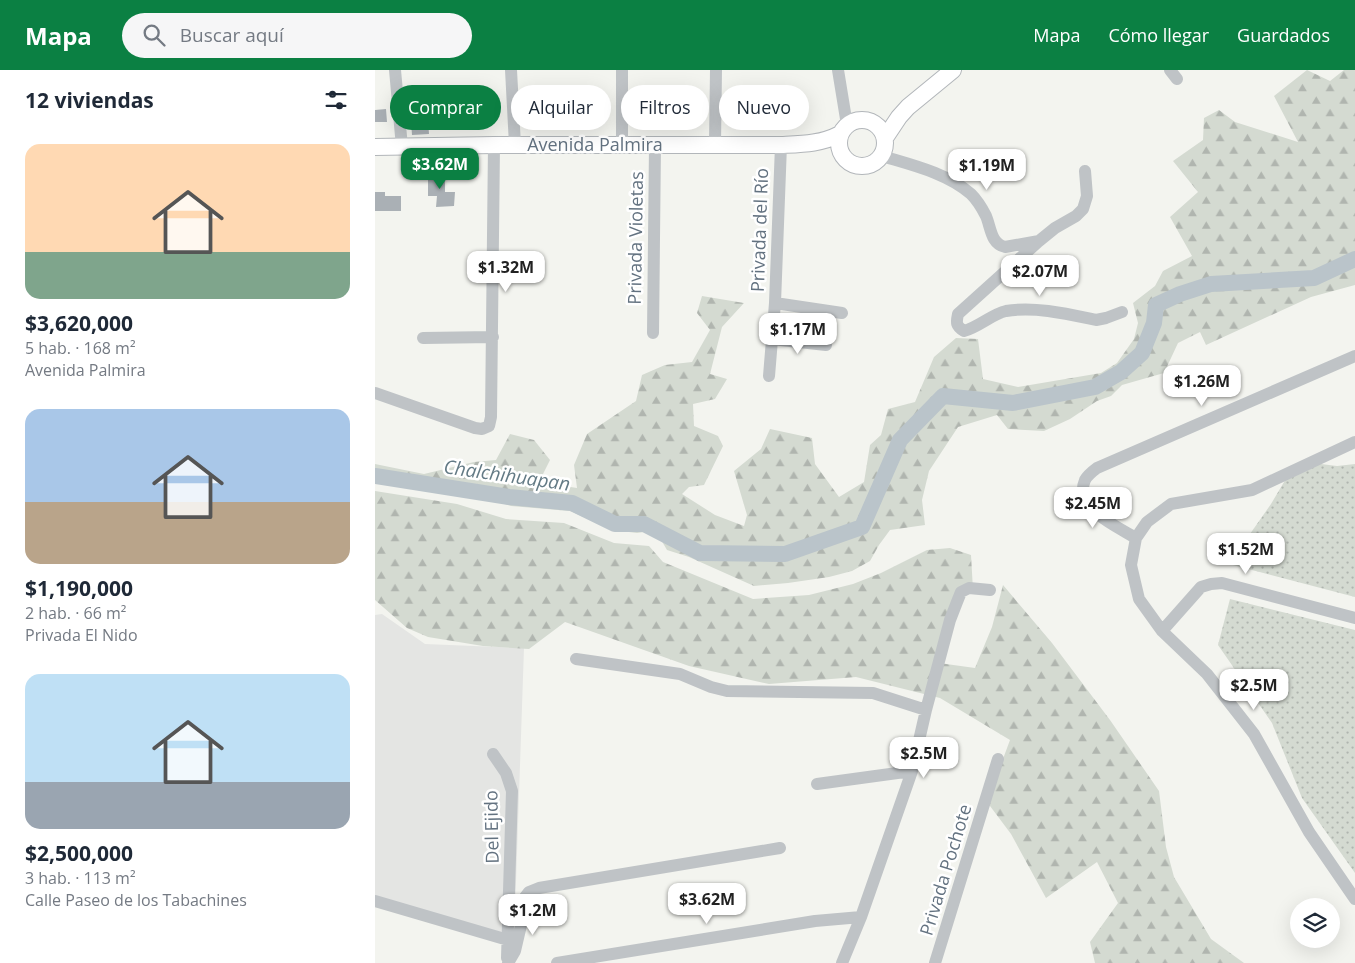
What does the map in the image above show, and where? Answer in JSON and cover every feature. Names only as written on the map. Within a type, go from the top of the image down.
[{"type":"main road","points":[[908,107],[882,117],[852,122],[843,130],[838,144],[841,154],[848,163],[858,167],[869,166],[882,156],[885,138],[908,107],[953,70]]},
{"type":"main road","points":[[865,120],[878,126],[885,138]]},
{"type":"main road","name":"Avenida Palmira","points":[[375,148],[494,145],[781,145],[814,143],[828,140],[843,130]]},
{"type":"main road","name":"Avenida Palmira","points":[[814,143],[828,147],[841,154]]},
{"type":"street","points":[[395,70],[402,147]]},
{"type":"street","points":[[511,70],[515,145]]},
{"type":"street","points":[[622,70],[622,145]]},
{"type":"street","points":[[715,144],[716,70]]},
{"type":"street","points":[[838,70],[843,130]]},
{"type":"street","points":[[375,393],[475,428],[482,429],[489,426],[491,417],[493,337],[494,145]]},
{"type":"street","name":"Privada Violetas","points":[[653,332],[655,145]]},
{"type":"street","name":"Privada del Río","points":[[769,376],[775,303],[781,145]]},
{"type":"street","points":[[882,156],[948,179],[970,194],[979,204],[987,218],[992,236],[999,246],[1005,247],[1039,241]]},
{"type":"street","points":[[1085,171],[1087,196],[1083,209],[1039,241],[958,314],[956,322],[958,327],[964,331],[973,329],[1005,312],[1029,310],[1096,320],[1122,312]]},
{"type":"street","points":[[775,303],[843,313]]},
{"type":"street","points":[[423,338],[493,337]]},
{"type":"street","points":[[772,339],[826,345]]},
{"type":"street","points":[[1136,538],[1097,515],[1088,504],[1083,490],[1085,479],[1097,468],[1355,356]]},
{"type":"street","points":[[1355,442],[1252,490],[1171,504],[1147,522],[1136,538],[1131,566],[1139,599],[1163,631],[1207,674],[1254,734],[1309,832],[1355,899]]},
{"type":"street","points":[[1163,631],[1201,587],[1222,583],[1355,618]]},
{"type":"street","points":[[842,963],[861,917],[912,771],[950,620],[961,592],[969,588],[990,590]]},
{"type":"street","points":[[576,659],[679,674],[711,687],[727,691],[873,693],[926,710]]},
{"type":"street","name":"Del Ejido","points":[[493,754],[506,773],[512,791],[507,963]]},
{"type":"street","name":"Privada Pochote","points":[[935,963],[998,759]]},
{"type":"street","points":[[817,784],[912,771]]},
{"type":"street","points":[[507,963],[515,951],[522,921],[522,901],[529,892],[539,888],[780,848]]},
{"type":"street","points":[[375,900],[509,940]]},
{"type":"street","points":[[557,963],[815,921],[861,917]]},
{"type":"shaded area","points":[[382,614],[425,644],[524,648],[514,941],[375,896],[375,615]]},
{"type":"green space","points":[[1307,70],[1330,81],[1344,70],[1355,70],[1355,285],[1311,297],[1206,345],[1200,332],[1178,343],[1164,373],[1122,385],[1111,396],[1097,401],[1070,419],[1044,431],[1008,429],[997,415],[958,427],[929,471],[922,500],[925,525],[890,530],[870,561],[852,571],[829,577],[754,586],[689,557],[667,550],[660,538],[651,531],[637,533],[613,530],[570,511],[511,506],[474,493],[458,491],[434,484],[407,484],[375,476],[375,464],[424,474],[474,462],[496,460],[510,434],[534,440],[550,460],[539,482],[577,488],[574,465],[587,434],[636,401],[642,375],[665,365],[692,362],[710,330],[697,313],[702,296],[744,303],[722,327],[710,374],[727,379],[715,399],[693,404],[694,426],[718,436],[723,446],[704,485],[689,487],[682,494],[715,515],[744,526],[747,515],[734,471],[761,449],[770,429],[812,438],[815,464],[839,497],[864,482],[870,445],[881,435],[888,409],[915,402],[934,357],[956,338],[978,339],[983,379],[1018,387],[1101,373],[1117,363],[1134,339],[1138,323],[1133,303],[1155,286],[1163,271],[1192,256],[1170,217],[1198,192],[1173,161],[1203,140],[1204,118],[1219,110],[1235,122],[1298,142],[1274,96]]},
{"type":"green space","points":[[1313,463],[1337,466],[1355,464],[1355,597],[1229,564],[1271,504],[1287,477]]},
{"type":"green space","points":[[375,491],[457,504],[506,519],[564,523],[614,543],[649,546],[663,562],[753,599],[809,595],[853,584],[881,573],[927,550],[950,548],[971,555],[973,590],[956,596],[939,663],[975,668],[992,627],[1003,585],[1052,643],[1110,720],[1159,791],[1166,847],[1174,877],[1211,939],[1244,963],[1095,963],[1090,942],[1118,903],[1097,862],[1046,898],[1011,834],[987,802],[1010,740],[940,698],[856,677],[769,684],[689,666],[565,622],[529,649],[483,646],[428,637],[407,628],[375,600]]},
{"type":"green space","points":[[1230,599],[1355,630],[1355,873],[1302,798],[1272,723],[1218,645]]},
{"type":"building","points":[[386,109],[387,122],[375,122],[375,110]]},
{"type":"building","points":[[412,130],[429,130],[429,134],[412,135]]},
{"type":"building","points":[[428,172],[445,172],[445,192],[455,192],[454,206],[436,207],[437,196],[428,196]]},
{"type":"building","points":[[375,192],[385,192],[385,196],[401,196],[401,211],[375,211]]},
{"type":"waterway","name":"Chalchihuapan","points":[[375,476],[509,497],[572,503],[615,524],[644,524],[700,553],[785,554],[862,527],[900,440],[943,396],[1013,403],[1095,387],[1121,372],[1142,353],[1154,323],[1156,305],[1180,294],[1211,284],[1314,278],[1355,259]]}]
